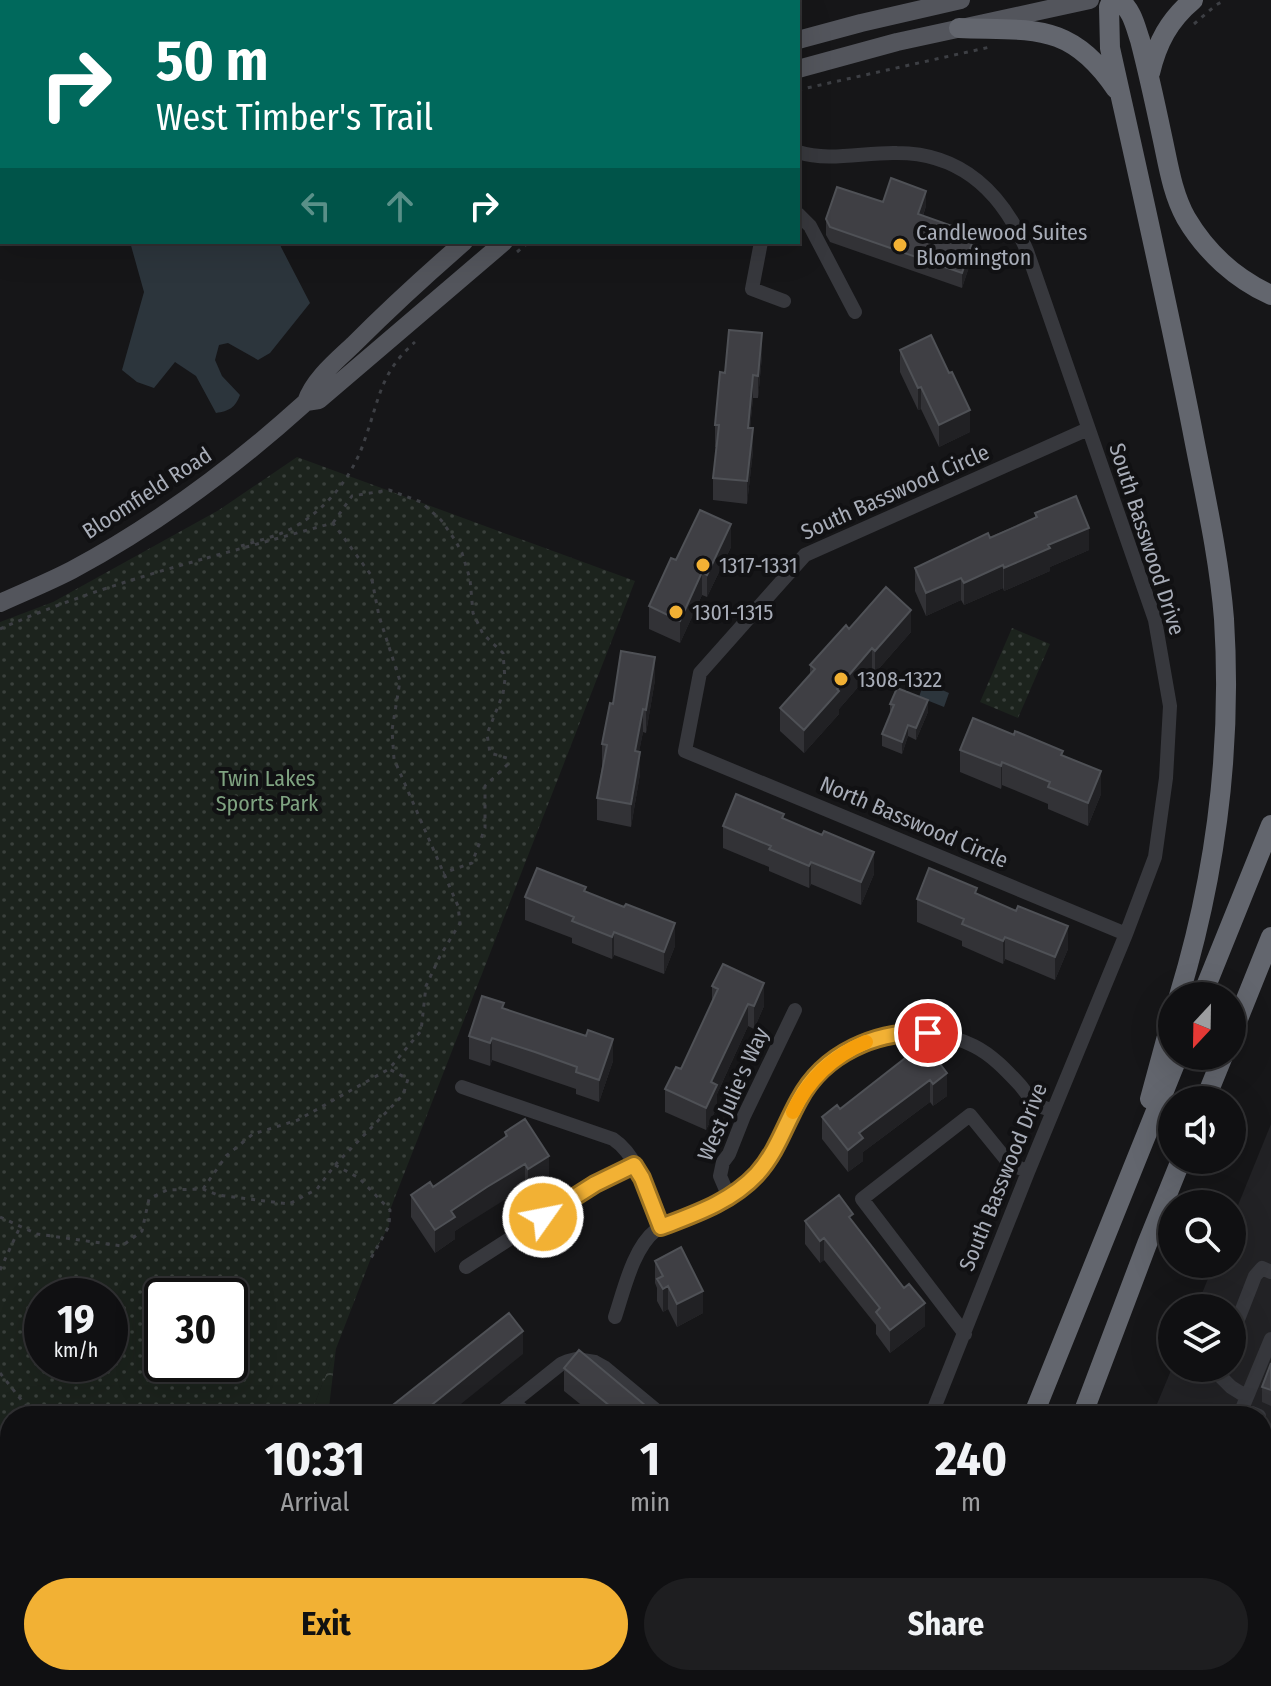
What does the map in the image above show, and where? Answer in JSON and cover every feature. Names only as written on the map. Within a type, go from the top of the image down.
[{"type":"highway","points":[[1112,0],[1109,7],[1110,48],[1184,384],[1213,537],[1224,619],[1226,726],[1216,836],[1197,932],[1183,982]]},
{"type":"highway","points":[[1119,0],[1126,5],[1140,40],[1175,192],[1186,217],[1219,260],[1242,280],[1271,295]]},
{"type":"highway","points":[[1149,77],[1159,43],[1174,18],[1193,0]]},
{"type":"highway","points":[[959,28],[1034,31],[1062,38],[1098,64],[1121,97]]},
{"type":"highway","points":[[1208,982],[1271,825]]},
{"type":"highway","points":[[1246,999],[1271,937]]},
{"type":"highway","points":[[1246,1019],[1271,973]]},
{"type":"highway","points":[[1131,1175],[1158,1070]]},
{"type":"highway","points":[[1037,1406],[1172,1070]]},
{"type":"highway","points":[[1086,1406],[1175,1174]]},
{"type":"main road","points":[[800,39],[961,0]]},
{"type":"main road","points":[[800,68],[856,52],[1090,0]]},
{"type":"main road","name":"Bloomfield Road","points":[[0,603],[72,570],[157,519],[236,463],[306,402],[310,390],[340,358],[459,244]]},
{"type":"main road","name":"Bloomfield Road","points":[[306,402],[319,400],[476,265],[506,251]]},
{"type":"street","name":"South Basswood Drive","points":[[800,152],[814,156],[897,153],[938,160],[980,182],[994,195],[1017,227],[1155,620],[1170,706],[1166,778],[1155,857],[935,1406]]},
{"type":"street","points":[[800,215],[810,226],[855,312]]},
{"type":"street","points":[[461,244],[476,265]]},
{"type":"street","points":[[761,244],[752,289],[784,301]]},
{"type":"street","name":"South Basswood Circle","points":[[685,751],[700,673],[805,555],[1088,429]]},
{"type":"street","name":"North Basswood Circle","points":[[685,751],[1126,934]]},
{"type":"street","name":"West Julie's Way","points":[[729,1197],[720,1176],[723,1162],[795,1010]]},
{"type":"street","points":[[615,1317],[639,1249],[654,1231],[698,1213],[746,1184],[775,1150],[800,1098],[817,1075],[850,1049],[902,1033],[947,1036],[973,1045],[1000,1065],[1037,1104],[1053,1111]]},
{"type":"street","points":[[462,1087],[613,1139],[620,1144],[642,1178],[661,1227]]},
{"type":"street","points":[[965,1334],[862,1199],[970,1115],[1009,1163],[1028,1172]]},
{"type":"street","points":[[466,1267],[595,1184],[634,1165]]},
{"type":"street","points":[[1246,1299],[1255,1276],[1262,1268],[1271,1272]]},
{"type":"street","points":[[1243,1406],[1271,1339]]},
{"type":"street","points":[[508,1406],[561,1364],[585,1360],[604,1367],[651,1406]]},
{"type":"street","points":[[1226,1382],[1242,1406]]},
{"type":"street","points":[[513,1402],[518,1406]]},
{"type":"path","points":[[1187,21],[1195,25],[1225,0]]},
{"type":"path","points":[[800,90],[994,46]]},
{"type":"path","points":[[203,559],[282,533],[324,506],[354,466],[390,367],[422,335]]},
{"type":"path","points":[[0,629],[159,571],[333,523],[352,496],[389,490],[421,502],[441,520],[455,540],[470,579],[473,613],[483,634],[503,653],[505,679],[503,694],[487,734],[490,753],[507,758],[507,765],[485,786],[485,828],[472,863],[443,873]]},
{"type":"path","points":[[203,1189],[226,1156],[253,1134],[298,1120],[389,1069],[421,1031],[426,986],[460,923],[458,906],[394,759],[392,730],[400,681],[379,616],[371,575],[333,523]]},
{"type":"path","points":[[0,1217],[37,1234],[122,1246],[142,1231],[149,1199],[167,1190],[203,1189],[218,1195],[289,1204],[317,1189],[335,1165],[403,1095],[408,1079],[389,1069]]},
{"type":"path","points":[[335,1165],[359,1178],[390,1210],[389,1226],[371,1258]]},
{"type":"path","points":[[0,1270],[20,1227]]},
{"type":"path","points":[[0,1373],[26,1406]]},
{"type":"shaded area","points":[[131,244],[280,244],[310,303],[270,353],[258,360],[228,343],[219,345],[215,360],[222,376],[240,395],[231,408],[216,413],[196,376],[175,362],[154,388],[137,382],[122,370],[144,292]]},
{"type":"shaded area","points":[[924,682],[949,693],[944,707],[919,697]]},
{"type":"shaded area","points":[[1271,1124],[1271,1406],[1156,1406],[1166,1382],[1246,1382],[1246,1294],[1202,1294],[1208,1278],[1246,1278],[1244,1190]]},
{"type":"green space","name":"Twin Lakes Sports Park","points":[[297,457],[635,581],[390,1210],[389,1226],[371,1258],[314,1406],[0,1406],[0,622],[53,602],[219,510]]},
{"type":"green space","points":[[1012,628],[1050,644],[1018,718],[980,702]]},
{"type":"green space","points":[[336,1348],[329,1406],[314,1406]]},
{"type":"building","name":"Candlewood Suites Bloomington","points":[[891,178],[926,191],[918,214],[975,234],[962,273],[830,227],[826,219],[837,187],[883,202]]},
{"type":"building","points":[[729,330],[762,333],[758,376],[753,375],[748,428],[753,428],[747,481],[713,478],[719,425],[715,425],[720,372],[725,373]]},
{"type":"building","points":[[931,335],[970,410],[939,425],[900,350]]},
{"type":"building","points":[[1076,496],[1089,528],[1004,568],[1003,565],[964,583],[961,578],[926,593],[915,568],[988,533],[990,538],[1037,517],[1035,513]]},
{"type":"building","points":[[700,510],[731,524],[707,575],[702,572],[680,621],[649,606],[671,558],[676,560]]},
{"type":"building","points":[[886,587],[911,610],[875,651],[872,648],[804,730],[780,708],[815,669],[810,665],[846,625],[849,629]]},
{"type":"building","points":[[621,651],[655,657],[635,751],[640,752],[631,804],[597,798],[607,745],[602,744],[610,703],[613,704]]},
{"type":"building","points":[[897,688],[928,700],[916,728],[908,725],[902,742],[882,734],[894,705],[890,704]]},
{"type":"building","points":[[973,718],[1014,735],[1015,731],[1101,771],[1088,803],[1048,787],[1050,782],[1002,762],[1001,766],[960,750]]},
{"type":"building","points":[[736,794],[784,814],[782,818],[822,835],[824,831],[874,852],[861,882],[811,862],[809,866],[723,826]]},
{"type":"building","points":[[537,868],[586,887],[584,891],[624,907],[626,904],[675,923],[664,952],[614,932],[612,937],[525,897]]},
{"type":"building","points":[[929,868],[977,888],[975,893],[1016,911],[1018,906],[1068,926],[1055,957],[962,924],[964,919],[917,899]]},
{"type":"building","points":[[723,964],[764,983],[754,1006],[748,1004],[711,1082],[717,1085],[706,1108],[665,1089],[676,1067],[681,1069],[718,989],[712,986]]},
{"type":"building","points":[[482,996],[504,1003],[502,1008],[586,1036],[588,1030],[613,1039],[599,1080],[576,1072],[577,1067],[535,1052],[492,1038],[490,1043],[469,1036]]},
{"type":"building","points":[[921,1039],[947,1073],[933,1084],[930,1080],[859,1133],[863,1138],[848,1150],[822,1117],[837,1105],[840,1109],[909,1055],[906,1050]]},
{"type":"building","points":[[525,1119],[549,1156],[528,1169],[525,1164],[487,1187],[451,1211],[455,1217],[435,1230],[411,1195],[430,1182],[433,1187],[507,1136],[505,1132]]},
{"type":"building","points":[[839,1195],[853,1214],[849,1217],[904,1288],[909,1284],[925,1303],[890,1330],[876,1312],[880,1308],[824,1238],[820,1241],[805,1221]]},
{"type":"building","points":[[681,1247],[703,1291],[677,1304],[668,1286],[663,1289],[657,1279],[663,1276],[655,1261]]},
{"type":"building","points":[[509,1313],[523,1331],[430,1406],[392,1406]]},
{"type":"building","points":[[579,1350],[646,1406],[610,1406],[564,1368]]},
{"type":"building","points":[[1271,1363],[1271,1390],[1262,1387]]},
{"type":"slow traffic","points":[[793,1112],[809,1084],[825,1067],[866,1042]]},
{"type":"place","name":"Candlewood Suites Bloomington","points":[[900,245]]},
{"type":"place","name":"1317-1331","points":[[703,565]]},
{"type":"place","name":"1301-1315","points":[[676,612]]},
{"type":"place","name":"1308-1322","points":[[841,679]]},
{"type":"route","points":[[543,1217],[595,1184],[634,1165],[661,1227],[698,1213],[729,1197],[755,1176],[775,1150],[800,1098],[825,1067],[850,1049],[879,1038],[911,1032],[928,1033]]}]
